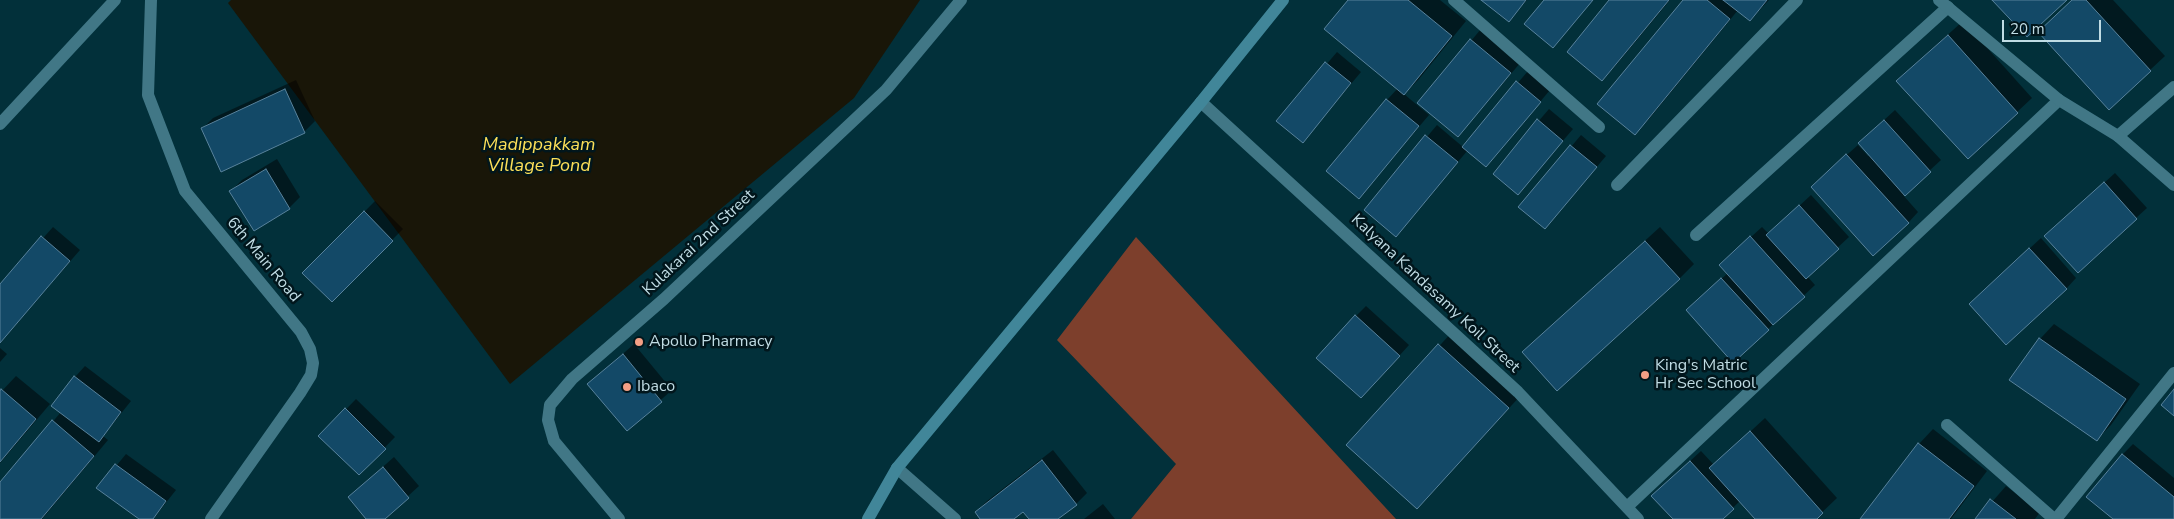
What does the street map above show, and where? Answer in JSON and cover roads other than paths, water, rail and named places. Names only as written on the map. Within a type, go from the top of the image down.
[{"type":"main road","points":[[868,519],[897,468],[1202,102],[1283,0]]},
{"type":"street","points":[[0,124],[115,0]]},
{"type":"street","name":"6th Main Road","points":[[151,0],[148,95],[185,191],[301,332],[310,349],[313,363],[311,375],[300,393],[211,519]]},
{"type":"street","name":"Kulakarai 2nd Street","points":[[619,519],[554,441],[548,420],[550,405],[572,379],[664,299],[886,90],[961,0]]},
{"type":"street","points":[[1454,0],[1599,128]]},
{"type":"street","points":[[1617,185],[1797,0]]},
{"type":"street","points":[[1696,235],[1943,4],[2059,100],[2118,136],[2174,185]]},
{"type":"street","points":[[2118,136],[2174,87]]},
{"type":"street","points":[[1627,507],[2059,100]]},
{"type":"street","name":"Kalyana Kandasamy Koil Street","points":[[1202,102],[1518,392],[1638,519]]},
{"type":"street","points":[[1947,425],[2055,519],[2174,374]]},
{"type":"street","points":[[897,468],[955,519]]},
{"type":"water","name":"Madippakkam Village Pond","points":[[231,0],[920,0],[854,98],[510,384],[228,3]]},
{"type":"place","name":"Apollo Pharmacy","points":[[639,342]]},
{"type":"place","name":"King's Matric Hr Sec School","points":[[1645,375]]},
{"type":"place","name":"Ibaco","points":[[627,387]]}]
